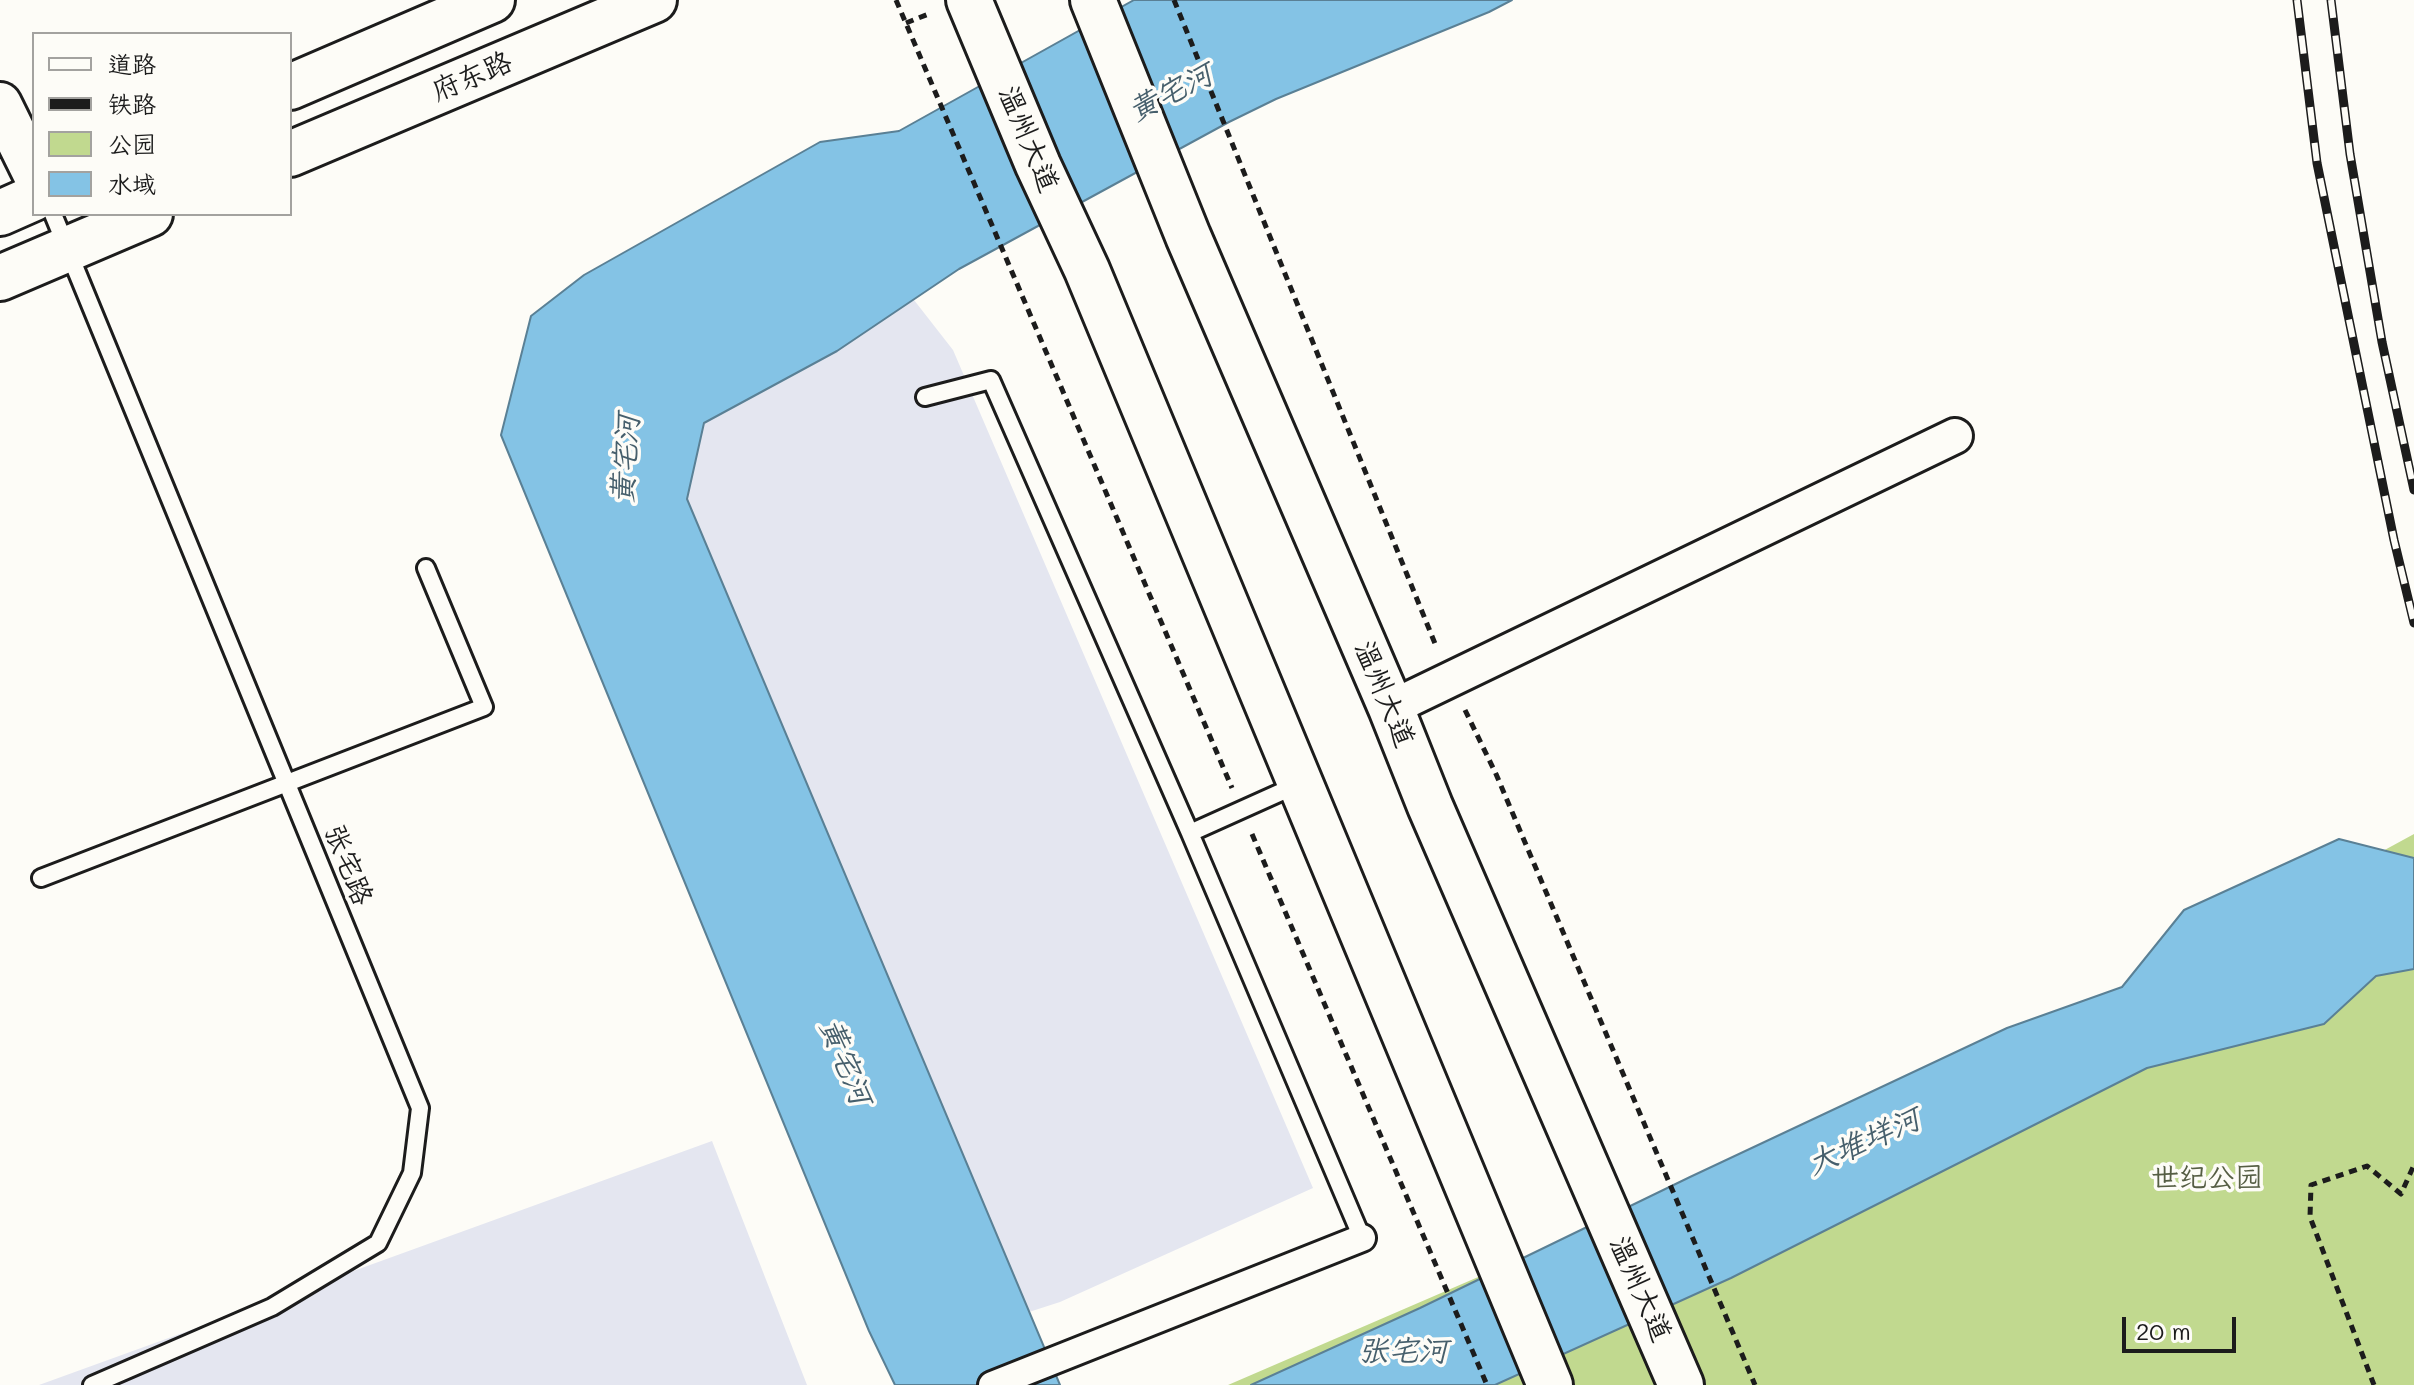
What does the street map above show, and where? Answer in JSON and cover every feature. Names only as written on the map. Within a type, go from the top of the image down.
[{"type":"main road","points":[[292,86],[492,0]]},
{"type":"main road","name":"府东路","points":[[292,153],[654,0]]},
{"type":"main road","name":"温州大道","points":[[1093,1],[1188,236],[1430,806],[1681,1385]]},
{"type":"main road","name":"温州大道","points":[[975,15],[1038,165],[1087,270],[1548,1380]]},
{"type":"main road","points":[[0,213],[32,199]]},
{"type":"main road","points":[[0,278],[60,232],[140,216]]},
{"type":"street","points":[[0,104],[32,169]]},
{"type":"street","points":[[1391,708],[1955,436]]},
{"type":"street","points":[[992,1385],[1362,1238]]},
{"type":"lane","name":"张宅路","points":[[60,232],[420,1108],[412,1173],[378,1243],[272,1307],[92,1385]]},
{"type":"lane","points":[[925,397],[991,380],[1190,833],[1362,1238]]},
{"type":"lane","points":[[41,878],[484,707],[426,568]]},
{"type":"lane","points":[[1190,833],[1301,784]]},
{"type":"path","points":[[896,0],[1487,1385]]},
{"type":"path","points":[[1174,0],[1229,136]]},
{"type":"path","points":[[2374,1385],[2310,1217],[2311,1185],[2367,1166],[2401,1194],[2414,1165]]},
{"type":"path","points":[[1668,1180],[1755,1385]]},
{"type":"shaded area","points":[[914,300],[953,350],[1313,1188],[1060,1302],[1029,1312],[687,499],[704,423],[837,351]]},
{"type":"shaded area","points":[[712,1141],[807,1385],[39,1385]]},
{"type":"green space","name":"世纪公园","points":[[2414,834],[2414,1385],[1228,1385],[1784,1145],[2181,961]]},
{"type":"water","name":"黄宅河","points":[[1134,0],[1512,0],[1276,99],[1229,122],[959,269],[837,351],[704,423],[687,499],[1060,1385],[895,1385],[869,1331],[501,435],[531,316],[584,275],[820,142],[899,131]]},
{"type":"water","points":[[2339,839],[2414,858],[2414,969],[2376,976],[2324,1024],[2147,1068],[1731,1278],[1495,1385],[1251,1385],[1420,1308],[2007,1028],[2122,987],[2184,910]]},
{"type":"railway","points":[[2297,0],[2317,163],[2394,540],[2414,623]]},
{"type":"railway","points":[[2331,0],[2350,154],[2382,342],[2414,490]]},
{"type":"water label","name":"大堆垟河","points":[[1864,1142]]},
{"type":"water label","name":"张宅河","points":[[1403,1352]]}]
